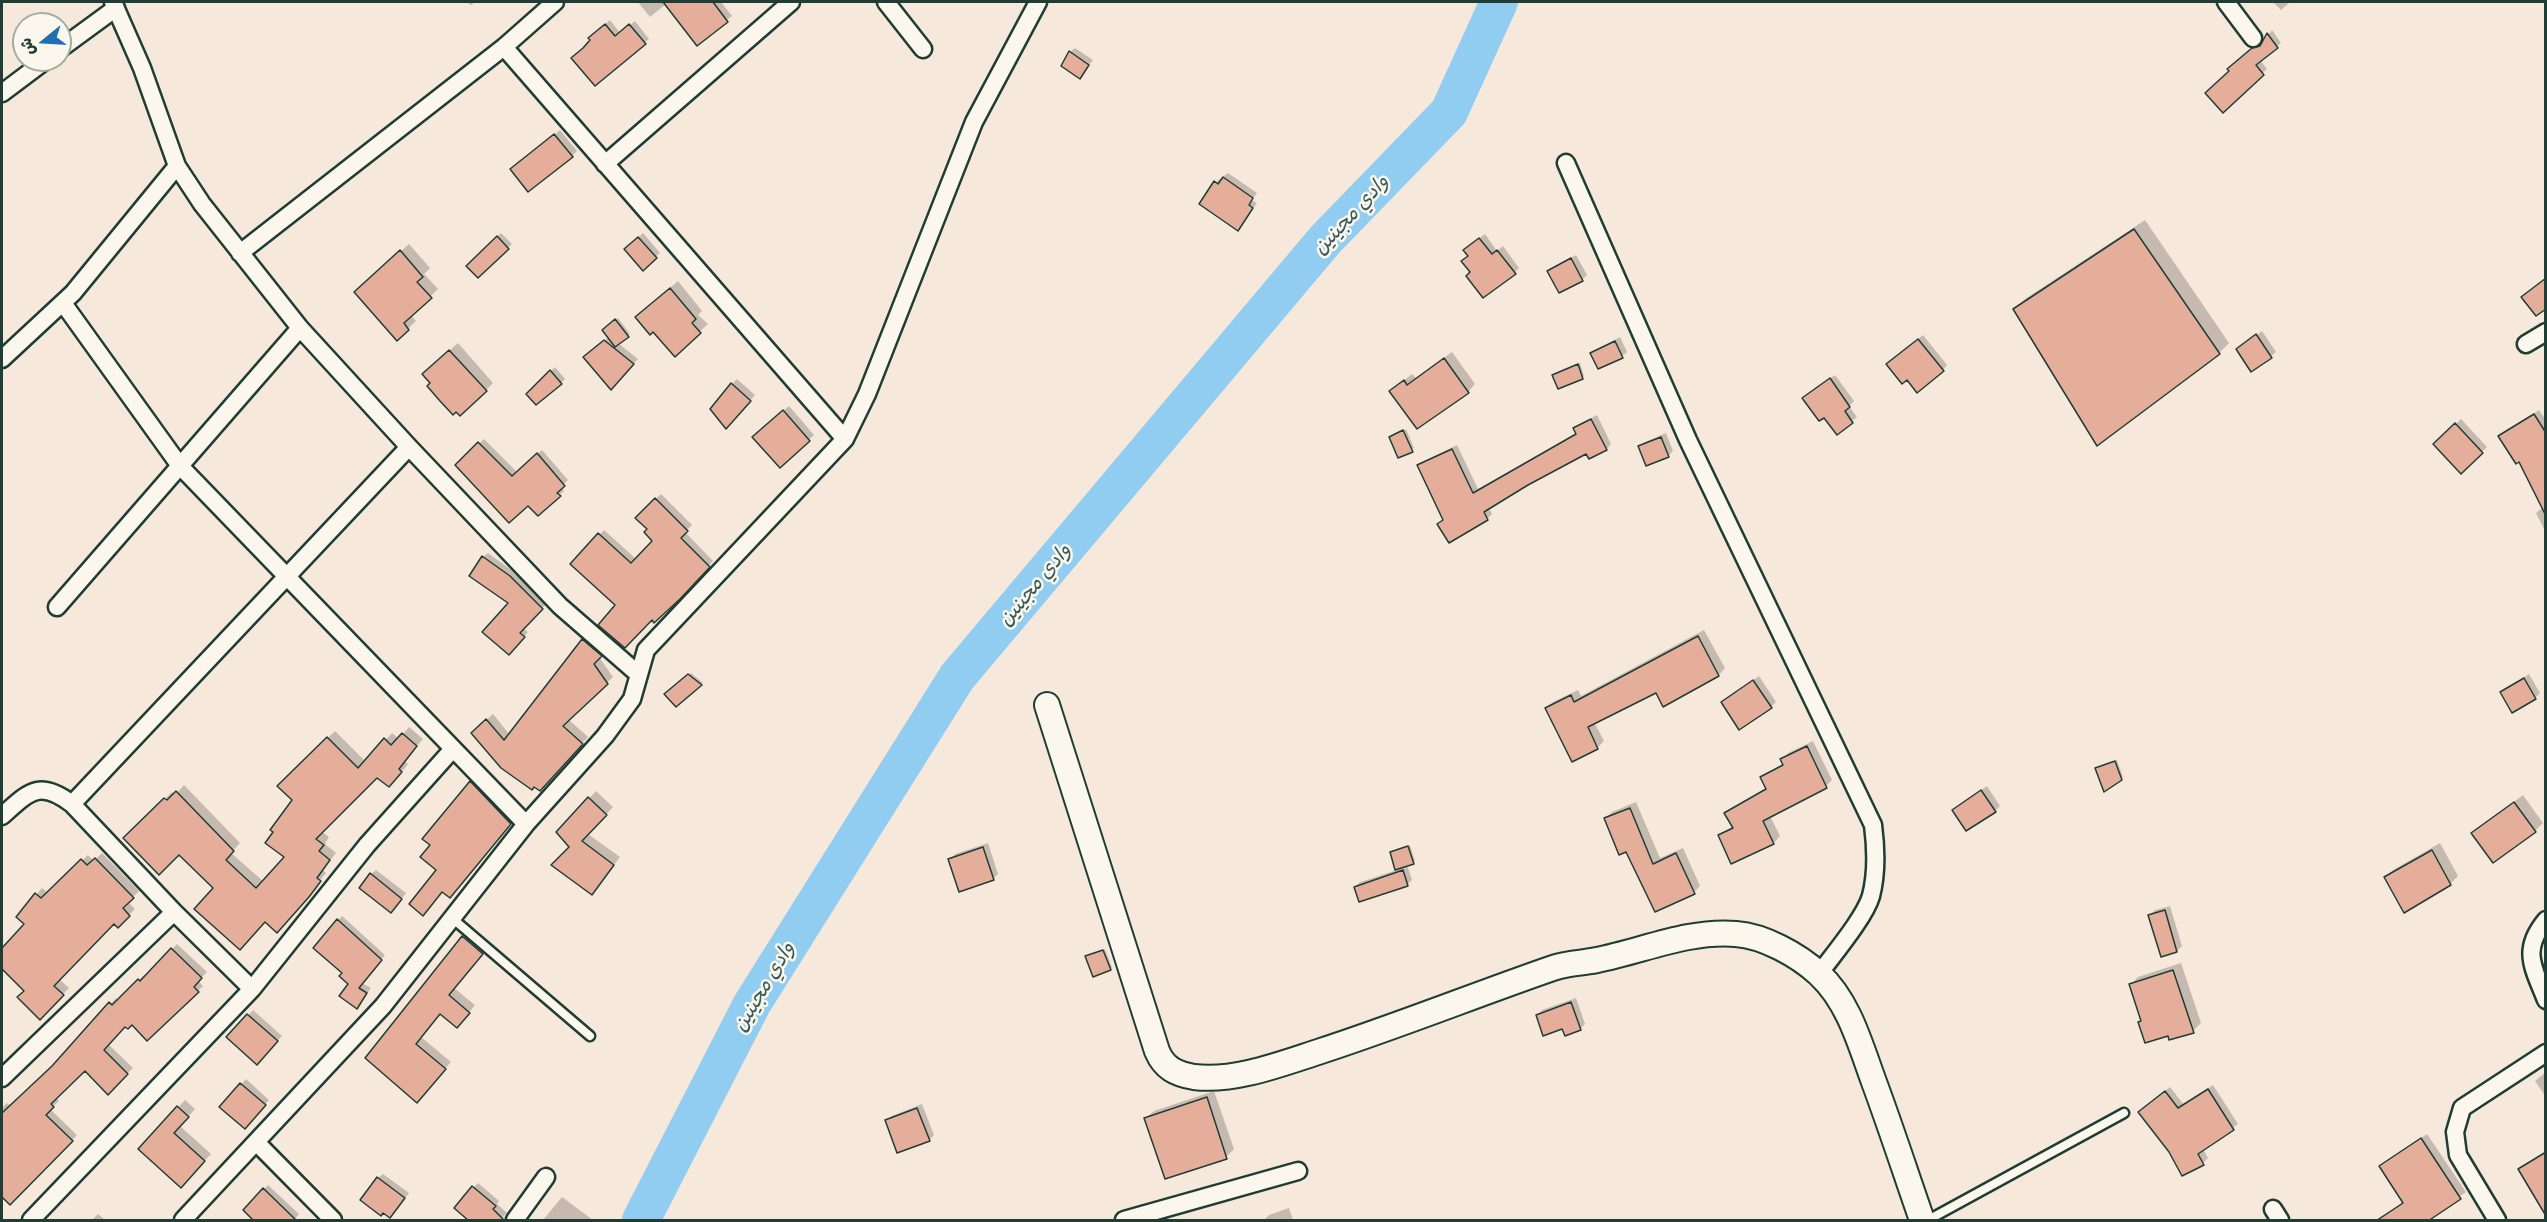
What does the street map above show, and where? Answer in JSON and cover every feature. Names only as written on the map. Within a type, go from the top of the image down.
[{"type":"street","points":[[240,253],[504,47],[555,2]]},
{"type":"street","points":[[604,164],[791,2]]},
{"type":"street","points":[[886,2],[923,49]]},
{"type":"street","points":[[183,1221],[383,1006],[526,824],[611,727],[632,699],[637,673],[646,650],[845,439],[867,394],[974,122],[1038,2]]},
{"type":"street","points":[[2226,2],[2253,38]]},
{"type":"street","points":[[72,40],[115,5],[142,68],[177,166],[240,253],[300,328],[409,447],[560,606],[637,673]]},
{"type":"street","points":[[504,47],[845,439]]},
{"type":"street","points":[[2,93],[30,72]]},
{"type":"street","points":[[1566,163],[1689,440],[1873,825],[1876,852],[1871,897],[1841,946],[1819,974]]},
{"type":"street","points":[[2,359],[63,303],[177,166]]},
{"type":"street","points":[[63,303],[180,466],[526,824]]},
{"type":"street","points":[[57,607],[300,328]]},
{"type":"street","points":[[2526,344],[2546,332]]},
{"type":"street","points":[[72,804],[409,447]]},
{"type":"street","points":[[1047,705],[1157,1051],[1163,1064],[1176,1072],[1195,1077],[1215,1077],[1285,1062],[1412,1021],[1556,967],[1598,960],[1648,945],[1694,937],[1734,933],[1751,936],[1798,958],[1819,974],[1839,998],[1852,1023],[1922,1221]]},
{"type":"street","points":[[32,1221],[252,989],[367,845],[452,750]]},
{"type":"street","points":[[2,816],[23,797],[38,790],[55,791],[72,804],[174,912],[252,989]]},
{"type":"street","points":[[2,1078],[174,912]]},
{"type":"street","points":[[2546,920],[2534,934],[2529,950],[2546,1000]]},
{"type":"street","points":[[2497,1221],[2458,1155],[2455,1132],[2462,1108],[2546,1053]]},
{"type":"street","points":[[256,1142],[333,1221]]},
{"type":"street","points":[[1124,1221],[1298,1171]]},
{"type":"street","points":[[515,1221],[546,1177]]},
{"type":"lane","points":[[452,918],[590,1036]]},
{"type":"lane","points":[[1928,1221],[2124,1113]]},
{"type":"building","points":[[663,2],[713,2],[728,22],[697,46]]},
{"type":"building","points":[[605,24],[615,36],[629,24],[646,44],[595,86],[571,58],[590,40],[588,38]]},
{"type":"building","points":[[2267,33],[2278,48],[2256,65],[2264,75],[2223,113],[2205,93],[2229,71],[2227,69],[2252,48],[2260,46]]},
{"type":"building","points":[[1069,51],[1089,65],[1080,79],[1061,66]]},
{"type":"building","points":[[554,134],[573,157],[528,192],[510,169]]},
{"type":"building","points":[[1223,177],[1253,198],[1249,205],[1253,208],[1238,231],[1199,204],[1214,181],[1218,184]]},
{"type":"building","points":[[2134,229],[2220,354],[2097,446],[2013,309]]},
{"type":"building","points":[[497,236],[509,249],[478,278],[466,266]]},
{"type":"building","points":[[638,237],[657,258],[643,271],[624,249]]},
{"type":"building","points":[[1479,238],[1492,254],[1497,250],[1516,274],[1483,298],[1466,276],[1470,272],[1461,261],[1468,256],[1463,250]]},
{"type":"building","points":[[400,250],[423,277],[417,282],[432,298],[404,323],[409,330],[397,341],[354,292]]},
{"type":"building","points":[[1571,258],[1583,281],[1559,293],[1547,271]]},
{"type":"building","points":[[2546,278],[2546,309],[2536,316],[2521,297]]},
{"type":"building","points":[[670,288],[696,319],[692,323],[701,333],[675,357],[653,332],[650,335],[635,317]]},
{"type":"building","points":[[615,319],[629,337],[615,347],[602,330]]},
{"type":"building","points":[[2256,334],[2272,358],[2251,372],[2236,349]]},
{"type":"building","points":[[1918,339],[1944,371],[1917,393],[1907,380],[1902,384],[1886,364]]},
{"type":"building","points":[[604,340],[634,364],[611,390],[583,357]]},
{"type":"building","points":[[1615,341],[1623,358],[1598,369],[1590,353]]},
{"type":"building","points":[[449,350],[487,391],[460,416],[456,412],[453,415],[440,401],[427,386],[430,383],[422,374]]},
{"type":"building","points":[[1444,358],[1469,393],[1417,429],[1389,391],[1404,380],[1407,385]]},
{"type":"building","points":[[1578,364],[1583,379],[1558,389],[1552,375]]},
{"type":"building","points":[[550,370],[562,384],[536,405],[526,394]]},
{"type":"building","points":[[1830,378],[1850,407],[1845,411],[1853,423],[1837,435],[1824,418],[1819,421],[1802,398]]},
{"type":"building","points":[[731,383],[751,401],[726,429],[710,409]]},
{"type":"building","points":[[783,410],[810,441],[780,468],[752,437]]},
{"type":"building","points":[[2534,414],[2546,433],[2546,516],[2519,462],[2516,464],[2498,436]]},
{"type":"building","points":[[1591,419],[1607,450],[1589,459],[1586,454],[1528,485],[1484,512],[1488,520],[1449,543],[1437,524],[1443,520],[1417,465],[1452,449],[1473,493],[1576,434],[1573,428]]},
{"type":"building","points":[[2455,423],[2483,453],[2461,474],[2433,444]]},
{"type":"building","points":[[1403,430],[1413,452],[1398,458],[1389,437]]},
{"type":"building","points":[[1661,437],[1669,457],[1646,466],[1638,446]]},
{"type":"building","points":[[478,442],[512,476],[537,453],[565,486],[557,493],[561,496],[538,516],[528,506],[509,523],[455,465]]},
{"type":"building","points":[[655,498],[688,531],[681,538],[710,567],[680,599],[654,623],[652,620],[625,648],[598,625],[615,605],[570,564],[598,533],[631,563],[652,541],[644,532],[647,529],[635,518]]},
{"type":"building","points":[[482,556],[510,576],[543,609],[520,633],[525,637],[509,655],[482,632],[508,603],[469,576]]},
{"type":"building","points":[[1698,636],[1719,676],[1663,707],[1656,693],[1588,727],[1598,749],[1572,762],[1545,708],[1571,695],[1574,702]]},
{"type":"building","points":[[582,639],[602,656],[594,664],[608,684],[563,726],[583,744],[540,791],[534,787],[532,790],[501,768],[471,733],[486,719],[504,740]]},
{"type":"building","points":[[688,674],[702,685],[676,707],[664,694]]},
{"type":"building","points":[[2524,678],[2536,699],[2512,713],[2500,692]]},
{"type":"building","points":[[1753,680],[1772,708],[1739,730],[1721,702]]},
{"type":"building","points":[[402,733],[417,746],[399,769],[402,772],[389,787],[377,778],[316,839],[324,845],[319,851],[330,860],[317,878],[321,881],[277,933],[265,922],[240,950],[194,909],[213,888],[179,855],[159,875],[123,838],[164,798],[167,800],[176,791],[234,851],[226,860],[256,888],[284,857],[265,843],[273,832],[270,830],[292,800],[277,786],[327,737],[358,768],[384,738],[391,745]]},
{"type":"building","points":[[1807,746],[1827,788],[1763,821],[1774,844],[1731,864],[1718,835],[1733,828],[1724,813],[1766,789],[1760,777],[1783,765],[1780,759]]},
{"type":"building","points":[[2115,761],[2122,780],[2104,792],[2095,768]]},
{"type":"building","points":[[470,781],[511,824],[450,898],[442,892],[423,916],[409,904],[436,870],[420,857],[430,845],[422,839]]},
{"type":"building","points":[[1981,790],[1996,812],[1966,831],[1952,810]]},
{"type":"building","points":[[588,797],[607,815],[582,841],[614,865],[592,895],[551,865],[569,847],[556,832]]},
{"type":"building","points":[[2514,802],[2536,832],[2493,863],[2471,833]]},
{"type":"building","points":[[1630,808],[1653,864],[1676,853],[1695,894],[1655,912],[1626,852],[1619,855],[1604,818]]},
{"type":"building","points":[[1408,846],[1414,864],[1395,870],[1390,852]]},
{"type":"building","points":[[983,847],[994,880],[959,892],[948,859]]},
{"type":"building","points":[[2432,850],[2451,885],[2404,913],[2384,877]]},
{"type":"building","points":[[95,858],[134,898],[123,908],[130,916],[118,928],[114,924],[54,986],[64,995],[40,1020],[17,997],[24,991],[2,969],[2,948],[24,924],[16,917],[35,893],[41,898],[81,859],[87,865]]},
{"type":"building","points":[[1403,870],[1408,886],[1359,902],[1354,887]]},
{"type":"building","points":[[370,873],[402,899],[391,913],[359,888]]},
{"type":"building","points":[[2165,910],[2177,952],[2161,957],[2148,915]]},
{"type":"building","points":[[337,919],[382,960],[359,988],[367,993],[357,1009],[339,996],[348,984],[339,976],[342,973],[313,948]]},
{"type":"building","points":[[462,936],[483,954],[449,995],[470,1013],[457,1028],[440,1014],[416,1044],[446,1069],[417,1103],[365,1058]]},
{"type":"building","points":[[171,948],[202,978],[194,987],[199,992],[147,1041],[132,1025],[128,1029],[125,1027],[104,1050],[128,1074],[108,1095],[85,1071],[51,1104],[54,1107],[46,1115],[73,1141],[10,1205],[2,1197],[2,1113],[52,1066],[109,1002],[112,1005],[138,979],[140,981]]},
{"type":"building","points":[[1103,950],[1111,970],[1093,977],[1085,956]]},
{"type":"building","points":[[2173,970],[2194,1033],[2169,1040],[2168,1036],[2145,1043],[2138,1022],[2141,1021],[2129,984]]},
{"type":"building","points":[[1571,1002],[1581,1030],[1565,1036],[1562,1029],[1543,1036],[1536,1015]]},
{"type":"building","points":[[247,1014],[278,1041],[257,1065],[226,1037]]},
{"type":"building","points":[[240,1083],[266,1105],[245,1129],[219,1107]]},
{"type":"building","points":[[2208,1089],[2234,1130],[2198,1154],[2204,1165],[2182,1176],[2169,1152],[2138,1112],[2165,1091],[2178,1108]]},
{"type":"building","points":[[1207,1097],[1227,1159],[1165,1179],[1144,1118]]},
{"type":"building","points":[[177,1106],[189,1117],[174,1133],[205,1161],[181,1188],[138,1149]]},
{"type":"building","points":[[917,1108],[930,1141],[897,1153],[885,1120]]},
{"type":"building","points":[[2421,1138],[2461,1199],[2428,1221],[2376,1221],[2403,1203],[2379,1166]]},
{"type":"building","points":[[2546,1152],[2546,1216],[2518,1169]]},
{"type":"building","points":[[377,1177],[405,1198],[390,1218],[383,1213],[381,1216],[360,1200]]},
{"type":"building","points":[[472,1186],[496,1206],[493,1209],[505,1221],[469,1221],[454,1208]]},
{"type":"building","points":[[263,1188],[297,1221],[254,1221],[243,1210]]},
{"type":"waterway","name":"وادي مجينين","points":[[641,1220],[752,1004],[957,677],[1325,240],[1449,112],[1499,2]]}]
